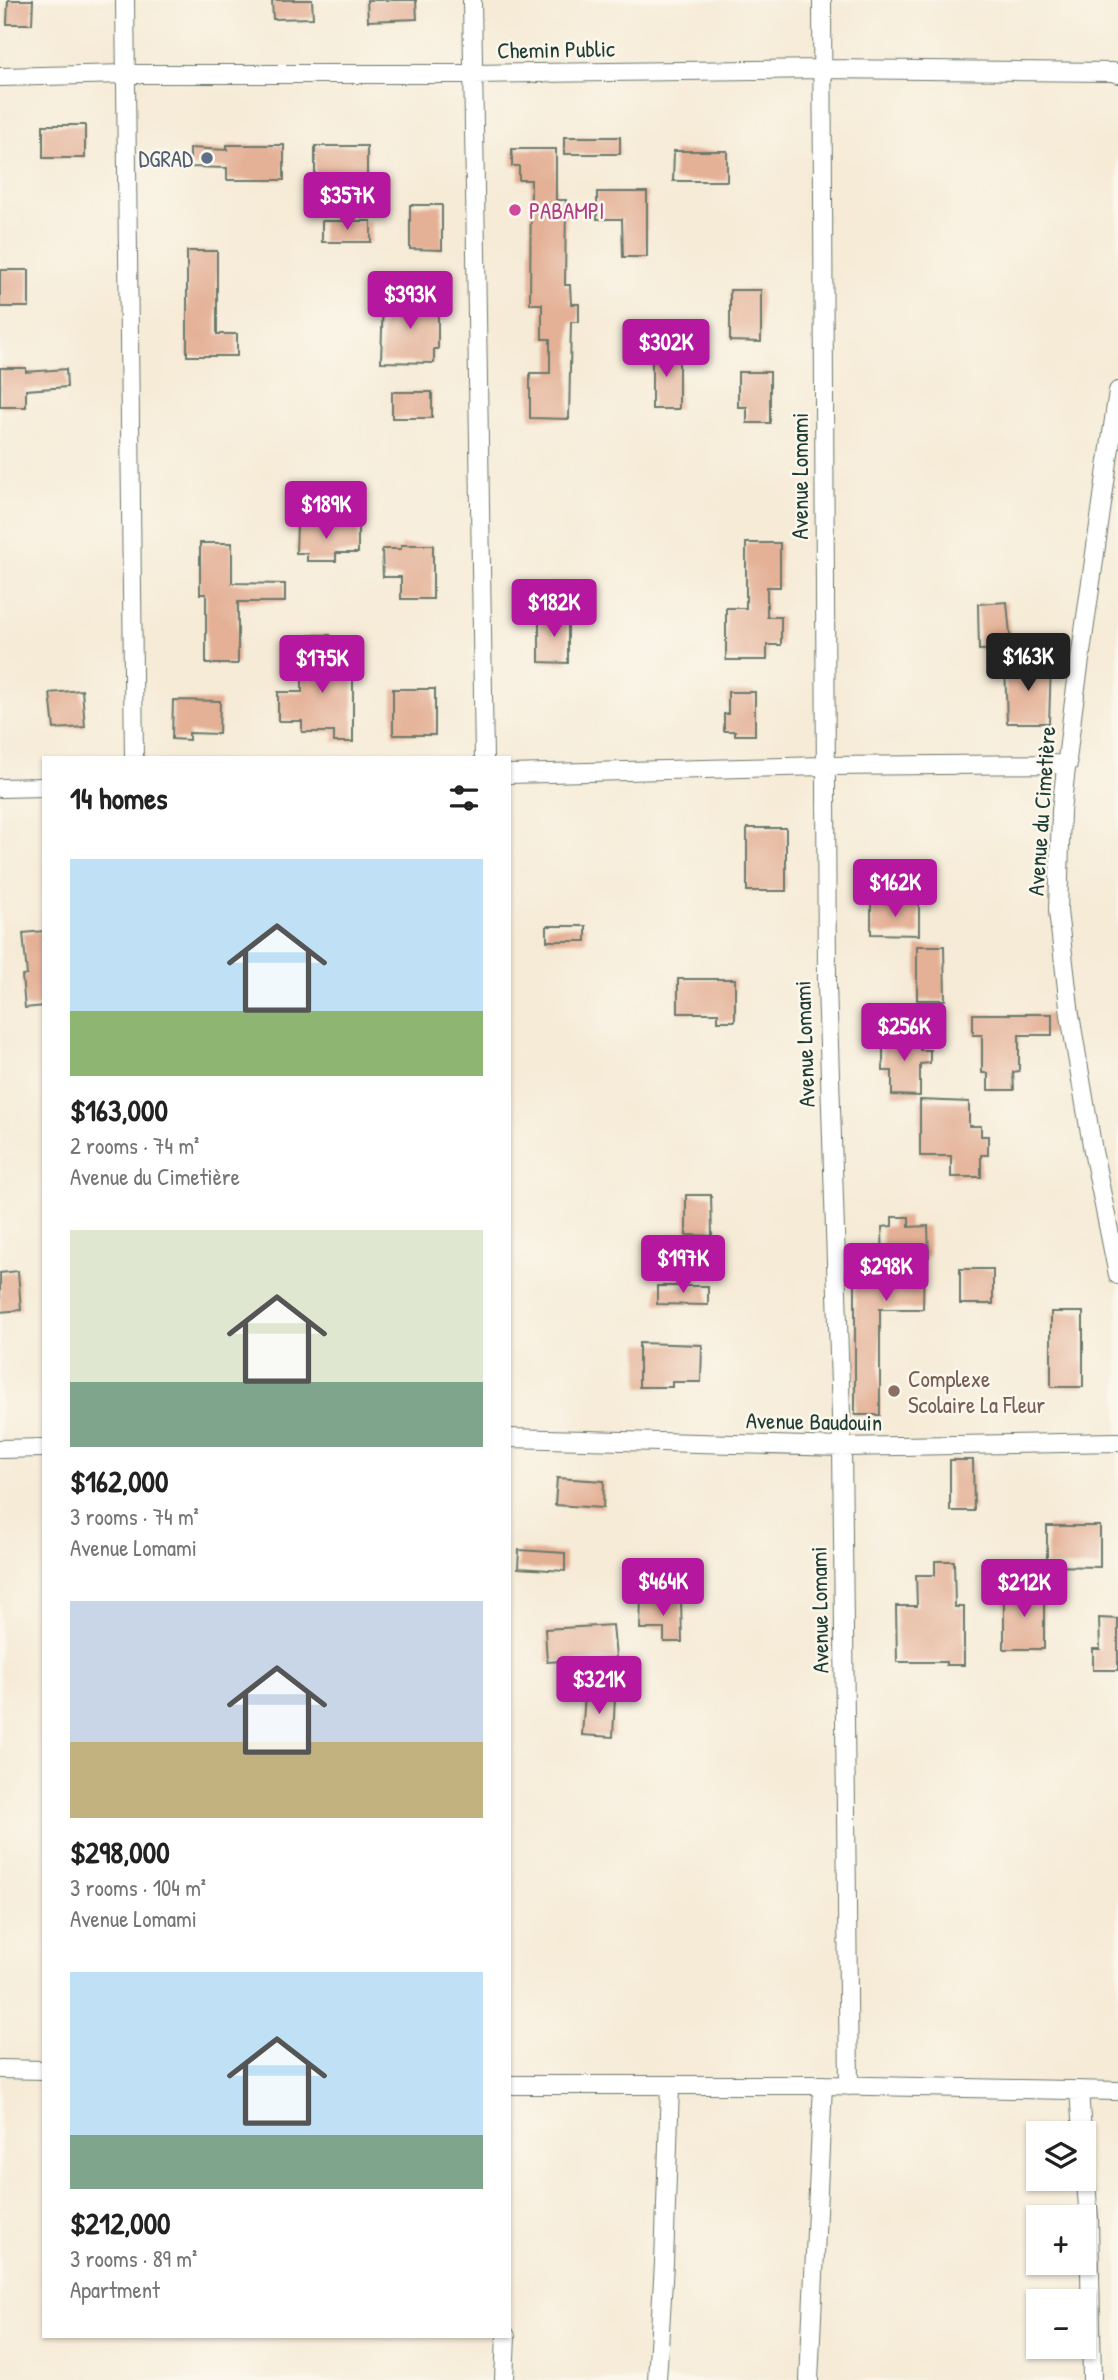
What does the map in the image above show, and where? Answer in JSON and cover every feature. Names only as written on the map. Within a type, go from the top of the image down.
[{"type":"street","points":[[125,0],[135,756]]},
{"type":"street","points":[[472,0],[484,756]]},
{"type":"street","name":"Avenue Lomami","points":[[822,0],[827,984],[842,1447],[849,2085]]},
{"type":"street","name":"Chemin Public","points":[[0,77],[822,69],[1116,72]]},
{"type":"street","name":"Avenue du Cimetière","points":[[1118,391],[1061,811],[1058,911],[1070,1015],[1118,1275]]},
{"type":"street","points":[[511,774],[825,766],[1068,764]]},
{"type":"street","points":[[0,788],[42,787]]},
{"type":"street","name":"Avenue Baudouin","points":[[511,1438],[842,1447],[1118,1442]]},
{"type":"street","points":[[0,1449],[42,1448]]},
{"type":"street","points":[[0,2069],[42,2070]]},
{"type":"street","points":[[511,2085],[849,2085],[1118,2091]]},
{"type":"street","points":[[810,2380],[823,2085]]},
{"type":"street","points":[[657,2380],[670,2086]]},
{"type":"street","points":[[1079,2090],[1081,2121]]},
{"type":"street","points":[[1086,2191],[1092,2380]]},
{"type":"street","points":[[504,2380],[506,2338]]},
{"type":"building","points":[[8,0],[33,0],[32,24],[7,24]]},
{"type":"building","points":[[272,0],[312,0],[313,18],[273,19]]},
{"type":"building","points":[[367,0],[416,0],[417,19],[368,21]]},
{"type":"building","points":[[43,125],[85,125],[85,158],[43,158]]},
{"type":"building","points":[[564,137],[620,137],[620,154],[564,154]]},
{"type":"building","points":[[227,145],[284,145],[284,180],[227,180],[227,168],[190,167],[190,148],[227,150]]},
{"type":"building","points":[[315,146],[367,146],[367,192],[315,192]]},
{"type":"building","points":[[512,149],[556,149],[556,200],[566,200],[565,285],[570,285],[571,304],[579,304],[579,322],[571,322],[569,419],[530,418],[530,373],[550,373],[550,339],[542,339],[542,304],[530,304],[531,180],[519,180],[519,166],[512,166]]},
{"type":"building","points":[[674,151],[727,151],[727,181],[673,181]]},
{"type":"building","points":[[597,192],[647,192],[647,257],[623,257],[622,219],[597,219]]},
{"type":"building","points":[[410,205],[442,205],[442,250],[410,249]]},
{"type":"building","points":[[322,221],[371,221],[371,242],[322,242]]},
{"type":"building","points":[[187,251],[217,251],[217,334],[237,334],[237,356],[187,356]]},
{"type":"building","points":[[0,270],[29,270],[29,307],[0,307]]},
{"type":"building","points":[[730,290],[761,290],[761,342],[730,341]]},
{"type":"building","points":[[383,299],[438,300],[438,349],[434,349],[434,363],[381,362]]},
{"type":"building","points":[[652,349],[679,349],[679,409],[652,409]]},
{"type":"building","points":[[0,368],[26,368],[26,372],[66,369],[67,387],[26,390],[26,407],[0,407]]},
{"type":"building","points":[[738,372],[770,372],[770,423],[747,423],[747,407],[738,407]]},
{"type":"building","points":[[392,392],[432,392],[432,418],[392,418]]},
{"type":"building","points":[[297,524],[358,525],[358,553],[336,553],[336,561],[307,561],[307,553],[296,553]]},
{"type":"building","points":[[200,543],[232,543],[232,583],[285,584],[285,602],[238,602],[238,664],[206,664],[206,594],[200,594]]},
{"type":"building","points":[[746,543],[780,543],[780,587],[767,587],[767,617],[781,617],[781,645],[767,645],[767,660],[726,660],[726,608],[746,608]]},
{"type":"building","points":[[401,545],[433,545],[433,599],[401,599],[401,577],[383,577],[382,549],[401,549]]},
{"type":"building","points":[[1007,602],[1010,635],[1015,639],[1013,649],[979,650],[978,604]]},
{"type":"building","points":[[539,616],[568,616],[568,663],[539,662]]},
{"type":"building","points":[[309,635],[330,635],[330,662],[353,662],[353,742],[334,742],[334,732],[302,732],[302,721],[278,721],[278,692],[302,692],[302,672],[309,672]]},
{"type":"building","points":[[1005,664],[1051,664],[1049,723],[1007,723]]},
{"type":"building","points":[[393,689],[435,689],[435,735],[393,735]]},
{"type":"building","points":[[82,690],[85,727],[54,729],[50,693]]},
{"type":"building","points":[[728,692],[755,692],[755,735],[735,735],[735,731],[724,731],[724,714],[728,714]]},
{"type":"building","points":[[173,700],[220,701],[219,734],[189,733],[189,740],[172,739]]},
{"type":"building","points":[[747,828],[786,828],[786,891],[747,891]]},
{"type":"building","points":[[871,903],[919,903],[919,935],[871,934]]},
{"type":"building","points":[[547,926],[586,926],[586,941],[547,941]]},
{"type":"building","points":[[42,931],[42,1006],[25,1008],[22,976],[27,975],[23,933]]},
{"type":"building","points":[[917,946],[944,946],[945,1000],[917,1000]]},
{"type":"building","points":[[678,979],[735,979],[735,1021],[718,1021],[718,1013],[678,1013]]},
{"type":"building","points":[[973,1014],[1052,1014],[1052,1035],[1019,1035],[1019,1071],[1013,1072],[1014,1090],[988,1090],[988,1073],[982,1073],[982,1035],[973,1035]]},
{"type":"building","points":[[883,1035],[919,1035],[920,1050],[930,1050],[930,1063],[920,1064],[920,1096],[892,1095],[892,1071],[883,1071]]},
{"type":"building","points":[[920,1100],[969,1102],[969,1126],[981,1126],[981,1136],[988,1136],[988,1155],[981,1155],[981,1177],[951,1177],[951,1156],[920,1156]]},
{"type":"building","points":[[686,1195],[711,1195],[712,1236],[686,1235]]},
{"type":"building","points":[[892,1217],[909,1217],[909,1227],[928,1226],[929,1257],[924,1257],[923,1309],[880,1309],[880,1415],[855,1415],[855,1270],[883,1269],[882,1227],[892,1226]]},
{"type":"building","points":[[960,1269],[993,1269],[993,1304],[960,1304]]},
{"type":"building","points":[[18,1271],[21,1310],[0,1312],[0,1273]]},
{"type":"building","points":[[657,1286],[708,1286],[708,1305],[657,1304]]},
{"type":"building","points":[[1051,1312],[1083,1312],[1083,1387],[1051,1387]]},
{"type":"building","points":[[639,1343],[702,1345],[701,1382],[672,1382],[672,1387],[639,1387]]},
{"type":"building","points":[[950,1460],[973,1460],[974,1511],[950,1511]]},
{"type":"building","points":[[557,1478],[604,1481],[603,1508],[555,1505]]},
{"type":"building","points":[[1047,1526],[1100,1526],[1100,1567],[1047,1566]]},
{"type":"building","points":[[519,1550],[565,1553],[565,1571],[518,1568]]},
{"type":"building","points":[[935,1561],[954,1561],[955,1607],[964,1607],[964,1665],[946,1665],[946,1662],[897,1662],[896,1606],[917,1606],[916,1575],[935,1575]]},
{"type":"building","points":[[1004,1589],[1044,1589],[1044,1649],[1004,1649]]},
{"type":"building","points":[[641,1599],[681,1599],[682,1642],[664,1642],[664,1629],[640,1629]]},
{"type":"building","points":[[1099,1618],[1118,1619],[1118,1670],[1093,1670],[1093,1649],[1100,1649]]},
{"type":"building","points":[[613,1625],[616,1658],[547,1662],[545,1629]]},
{"type":"building","points":[[585,1695],[615,1697],[613,1737],[582,1735]]},
{"type":"place","name":"DGRAD","points":[[207,158]]},
{"type":"place","name":"PABAMPI","points":[[515,210]]},
{"type":"place","name":"Complexe Scolaire La Fleur","points":[[894,1391]]}]
